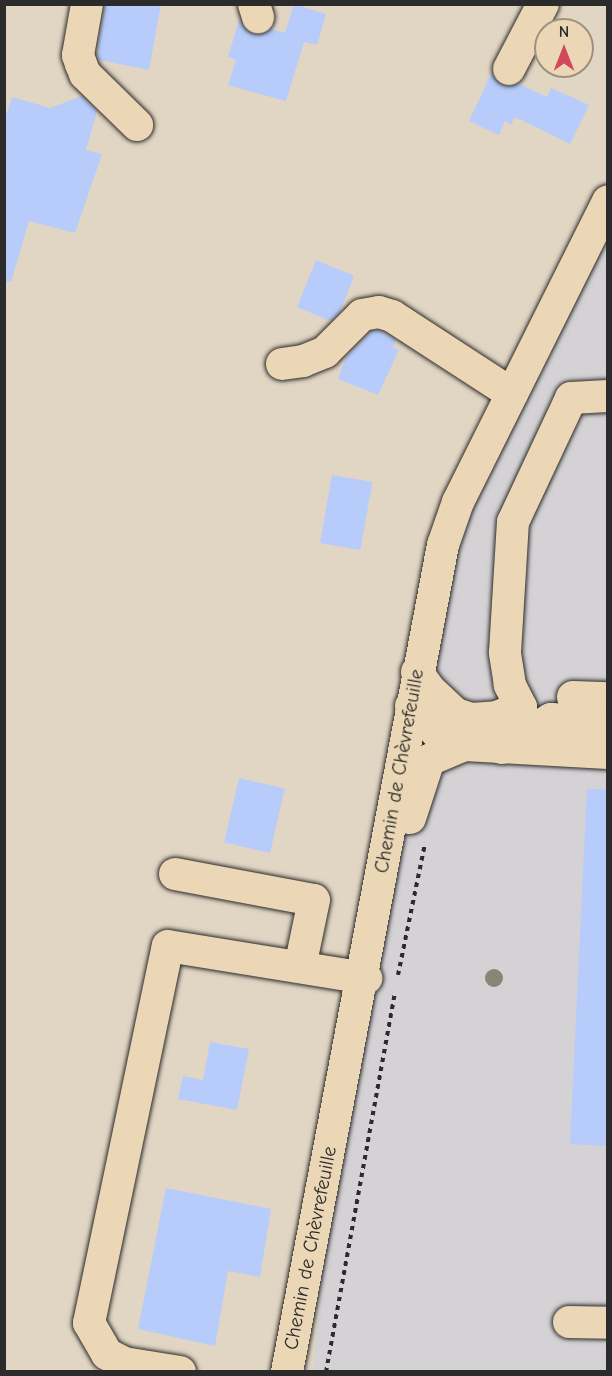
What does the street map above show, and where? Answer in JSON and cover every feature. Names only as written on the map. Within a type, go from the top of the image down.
[{"type":"street","points":[[87,4],[78,55],[85,74],[137,125]]},
{"type":"street","points":[[509,69],[543,4]]},
{"type":"street","name":"Chemin de Chèvrefeuille","points":[[287,1371],[364,977],[417,672],[448,527],[608,201]]},
{"type":"street","points":[[282,364],[303,361],[325,352],[362,315],[379,312],[392,316],[512,394]]},
{"type":"street","points":[[417,672],[430,690],[456,714],[471,719],[497,717],[521,707],[510,685],[505,652],[513,522],[571,398],[608,396]]},
{"type":"street","points":[[573,697],[608,698]]},
{"type":"street","points":[[411,706],[424,723],[440,736],[465,745],[608,753]]},
{"type":"street","points":[[502,748],[551,719],[608,722]]},
{"type":"street","points":[[180,1371],[124,1363],[107,1354],[89,1323],[168,946],[364,977],[422,774],[429,760],[438,753],[465,745]]},
{"type":"street","points":[[175,874],[314,900],[300,967]]},
{"type":"street","points":[[569,1322],[608,1323]]},
{"type":"path","points":[[326,1371],[401,962]]},
{"type":"shaded area","points":[[607,201],[607,1371],[313,1372],[341,1073],[438,569]]},
{"type":"building","points":[[105,4],[161,4],[149,70],[99,60],[97,54]]},
{"type":"building","points":[[294,4],[326,14],[317,45],[304,42],[286,101],[228,85],[236,60],[228,57],[239,20],[253,34],[271,29],[285,33]]},
{"type":"building","points":[[492,72],[501,85],[519,84],[547,97],[551,88],[589,105],[570,144],[515,117],[511,125],[505,121],[499,135],[469,121]]},
{"type":"building","points":[[82,96],[97,111],[86,150],[102,154],[75,233],[29,221],[11,282],[4,281],[4,122],[12,97],[50,108]]},
{"type":"building","points":[[316,260],[354,276],[340,312],[331,321],[297,307]]},
{"type":"building","points":[[378,330],[396,340],[393,347],[399,350],[378,395],[338,379],[346,357],[371,332]]},
{"type":"building","points":[[332,475],[372,482],[360,550],[320,543]]},
{"type":"building","points":[[239,778],[285,789],[270,853],[224,842]]},
{"type":"building","points":[[587,789],[608,789],[608,1146],[570,1144]]},
{"type":"building","points":[[210,1042],[249,1049],[237,1110],[178,1099],[183,1076],[203,1080]]},
{"type":"building","points":[[166,1188],[271,1209],[260,1277],[228,1271],[215,1346],[138,1329]]}]
